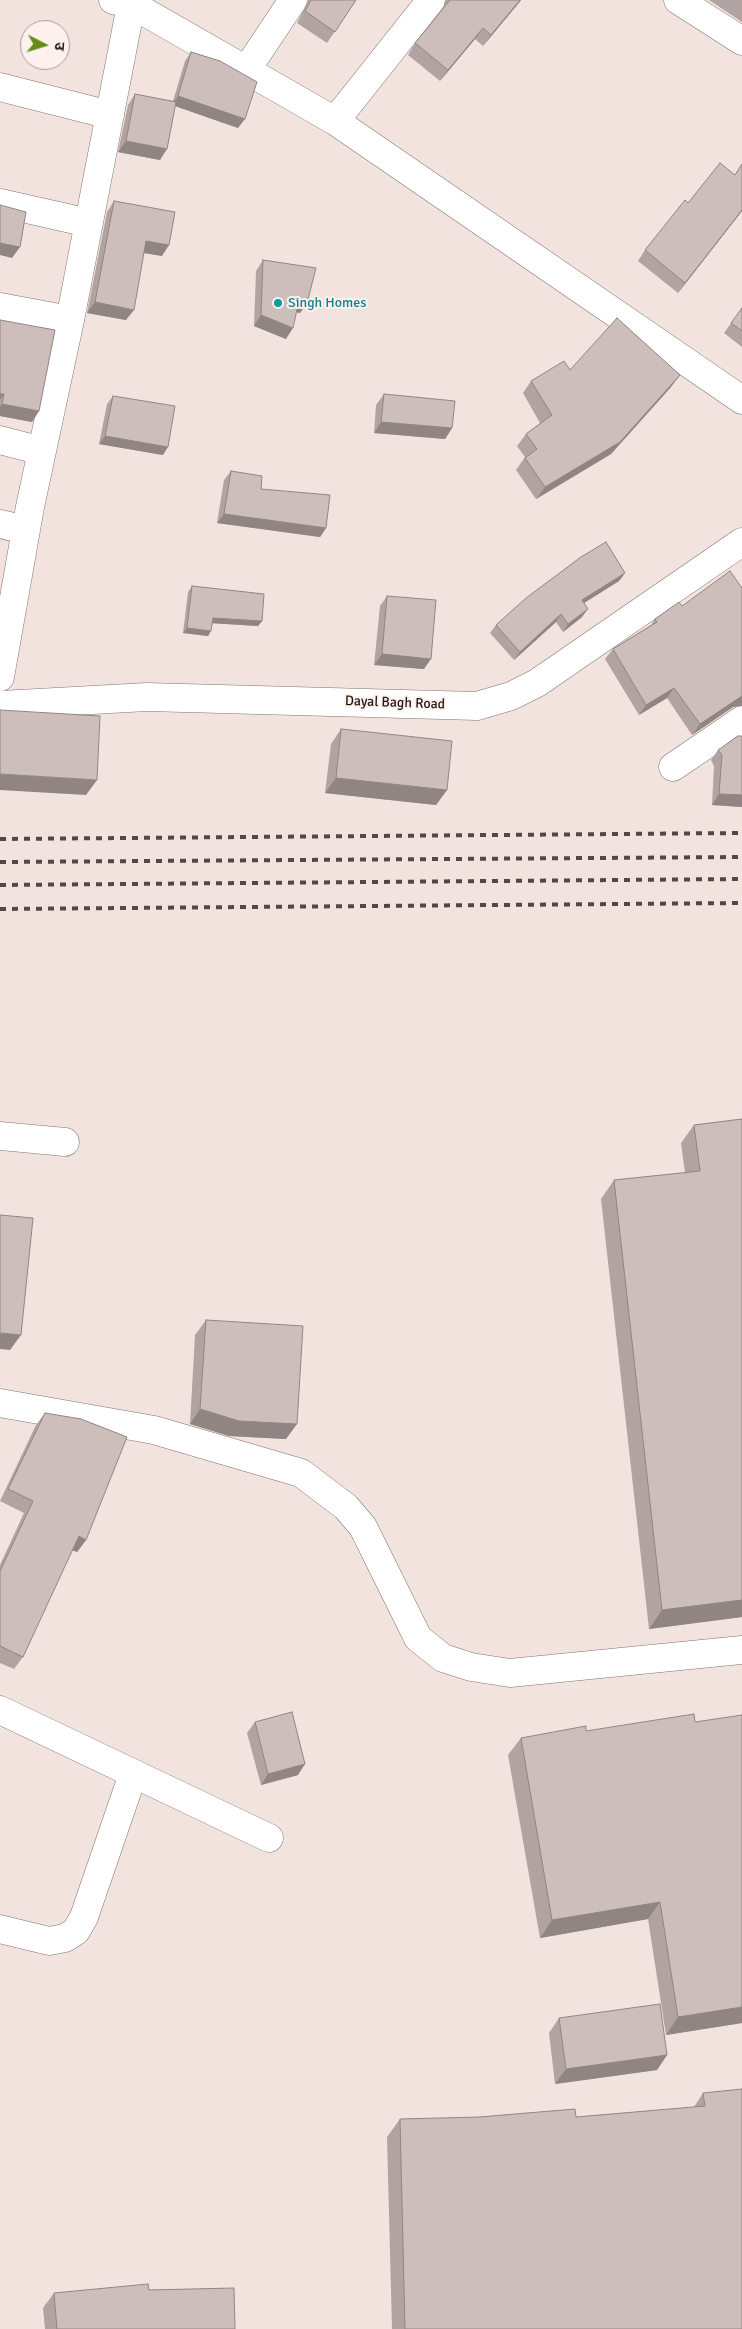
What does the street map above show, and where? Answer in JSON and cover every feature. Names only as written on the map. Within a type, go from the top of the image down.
[{"type":"street","points":[[247,70],[293,0]]},
{"type":"street","points":[[335,121],[431,0]]},
{"type":"street","points":[[678,0],[706,8],[742,41]]},
{"type":"street","points":[[0,676],[13,527],[42,451],[110,115],[126,1],[335,121],[742,400]]},
{"type":"street","points":[[0,87],[110,115]]},
{"type":"street","points":[[0,203],[89,223]]},
{"type":"street","points":[[0,307],[70,320]]},
{"type":"street","points":[[0,440],[42,451]]},
{"type":"street","name":"Dayal Bagh Road","points":[[0,704],[147,697],[477,706],[511,696],[537,683],[742,542]]},
{"type":"street","points":[[673,767],[742,720]]},
{"type":"street","points":[[0,1136],[65,1142]]},
{"type":"street","points":[[0,1403],[154,1430],[300,1473],[323,1488],[346,1507],[363,1526],[418,1638],[443,1658],[471,1667],[510,1673],[742,1650]]},
{"type":"street","points":[[0,1710],[269,1838]]},
{"type":"street","points":[[0,1929],[49,1941],[65,1938],[76,1931],[84,1917],[133,1774]]},
{"type":"building","points":[[311,0],[356,0],[335,32],[305,11]]},
{"type":"building","points":[[450,0],[520,0],[491,35],[483,28],[448,70],[415,43]]},
{"type":"building","points":[[191,52],[220,61],[257,82],[245,119],[178,96]]},
{"type":"building","points":[[135,94],[176,102],[167,149],[126,141]]},
{"type":"building","points":[[720,163],[735,175],[742,164],[742,210],[685,283],[645,250],[685,200],[688,203]]},
{"type":"building","points":[[114,201],[175,212],[169,245],[146,241],[134,310],[95,302]]},
{"type":"building","points":[[0,205],[26,212],[20,247],[0,243]]},
{"type":"building","name":"Singh Homes","points":[[263,260],[316,268],[307,303],[299,300],[293,328],[261,315]]},
{"type":"building","points":[[742,308],[742,331],[731,323]]},
{"type":"building","points":[[617,318],[680,375],[620,442],[545,487],[525,458],[537,449],[526,434],[552,415],[531,381],[564,361],[570,370]]},
{"type":"building","points":[[0,320],[55,330],[39,411],[2,404],[4,394],[0,394]]},
{"type":"building","points":[[384,394],[455,401],[452,428],[381,422]]},
{"type":"building","points":[[113,396],[175,406],[168,447],[105,436]]},
{"type":"building","points":[[231,471],[262,476],[261,489],[330,495],[326,528],[224,514]]},
{"type":"building","points":[[606,542],[625,573],[582,600],[588,609],[568,624],[561,614],[520,652],[496,625],[526,598],[581,557]]},
{"type":"building","points":[[730,571],[742,588],[742,696],[700,724],[674,688],[646,705],[613,649],[657,622],[655,619],[679,602],[682,606]]},
{"type":"building","points":[[192,586],[264,594],[262,621],[213,618],[211,631],[187,628]]},
{"type":"building","points":[[387,596],[436,600],[431,659],[382,654]]},
{"type":"building","points":[[0,710],[100,716],[97,780],[0,774]]},
{"type":"building","points":[[341,729],[452,741],[447,790],[336,778]]},
{"type":"building","points":[[738,736],[742,736],[742,795],[719,794],[722,755],[718,750]]},
{"type":"building","points":[[742,1119],[742,1600],[662,1610],[614,1180],[700,1171],[694,1125]]},
{"type":"building","points":[[0,1215],[33,1218],[21,1335],[0,1333]]},
{"type":"building","points":[[206,1320],[303,1326],[297,1424],[239,1421],[200,1409]]},
{"type":"building","points":[[45,1413],[81,1419],[127,1437],[86,1540],[79,1536],[23,1657],[0,1646],[0,1571],[33,1501],[8,1489]]},
{"type":"building","points":[[292,1712],[305,1764],[268,1774],[255,1722]]},
{"type":"building","points":[[694,1714],[695,1722],[742,1715],[742,2007],[678,2017],[660,1902],[552,1920],[521,1738],[586,1726],[586,1731]]},
{"type":"building","points":[[660,2004],[667,2055],[566,2069],[559,2018]]},
{"type":"building","points":[[742,2089],[742,2329],[405,2329],[400,2119],[479,2117],[575,2109],[576,2117],[705,2106],[703,2093]]},
{"type":"building","points":[[148,2284],[149,2290],[234,2288],[235,2329],[57,2329],[54,2293]]},
{"type":"railway","points":[[0,839],[742,833]]},
{"type":"railway","points":[[0,862],[742,857]]},
{"type":"railway","points":[[0,885],[742,879]]},
{"type":"railway","points":[[0,909],[742,903]]},
{"type":"place","name":"Singh Homes","points":[[278,303]]}]
